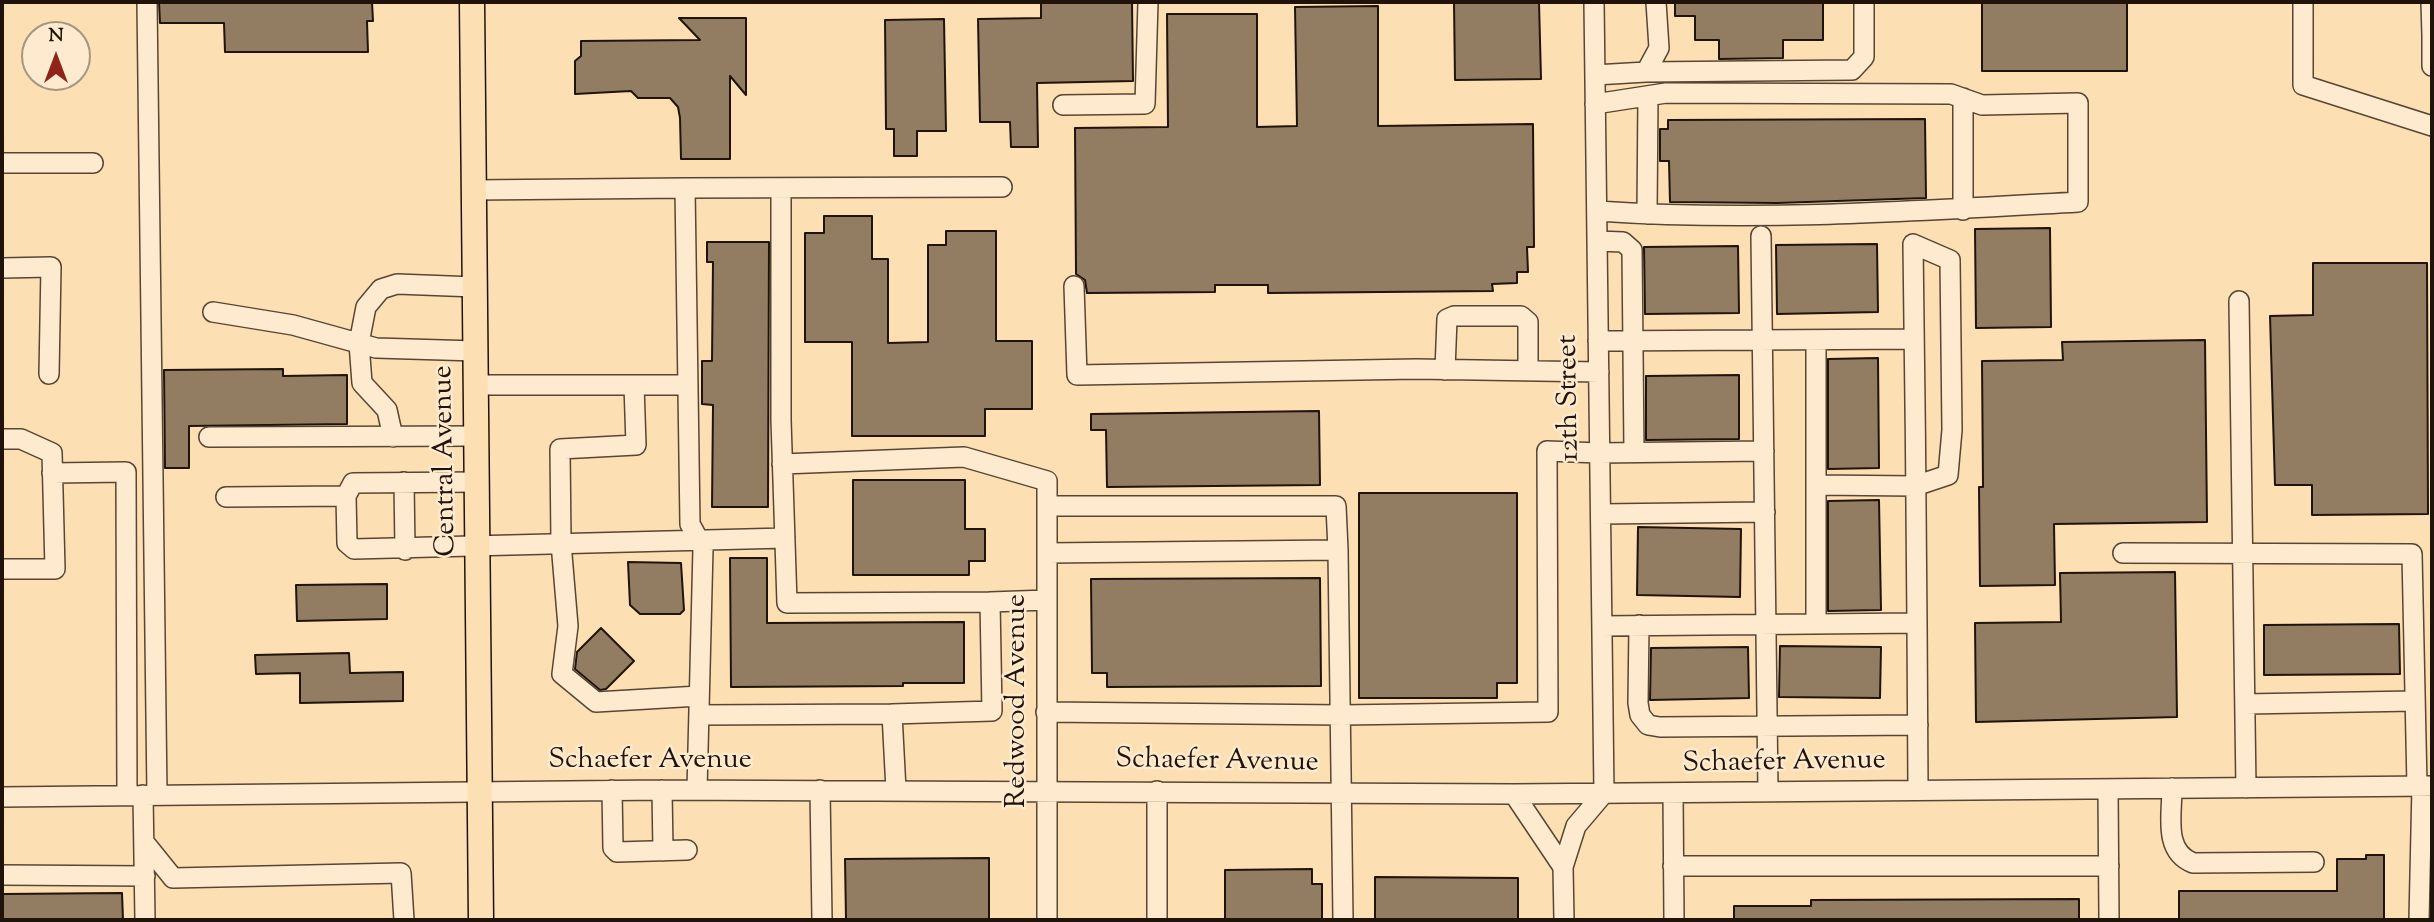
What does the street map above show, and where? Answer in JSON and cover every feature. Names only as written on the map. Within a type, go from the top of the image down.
[{"type":"main road","name":"Central Avenue","points":[[472,2],[481,920]]},
{"type":"street","points":[[142,795],[147,2]]},
{"type":"street","points":[[1063,105],[1145,104],[1148,2]]},
{"type":"street","name":"12th Street","points":[[1594,2],[1604,793]]},
{"type":"street","points":[[1646,72],[1659,48],[1656,2]]},
{"type":"street","points":[[1595,75],[1852,70],[1864,57],[1864,2]]},
{"type":"street","points":[[2303,2],[2303,85],[2432,126]]},
{"type":"street","points":[[2431,2],[2432,66]]},
{"type":"street","points":[[1595,104],[1666,93],[1951,94],[1982,105],[2078,103],[2078,202],[1963,210],[1647,214],[1597,211]]},
{"type":"street","points":[[1647,214],[1648,96]]},
{"type":"street","points":[[1963,98],[1963,210]]},
{"type":"street","points":[[2,163],[93,163]]},
{"type":"street","points":[[474,190],[1002,187]]},
{"type":"street","points":[[685,188],[690,524],[703,548],[696,790]]},
{"type":"street","points":[[781,189],[782,464],[787,603],[1047,600]]},
{"type":"street","points":[[1761,236],[1768,792]]},
{"type":"street","points":[[1597,241],[1623,242],[1632,250],[1634,452]]},
{"type":"street","points":[[1816,485],[1915,485],[1948,475],[1951,430],[1950,260],[1913,244],[1915,485],[1917,623],[1918,790]]},
{"type":"street","points":[[2,268],[51,267],[49,374]]},
{"type":"street","points":[[393,437],[387,410],[362,383],[359,343],[366,307],[381,289],[397,284],[475,287]]},
{"type":"street","points":[[1074,286],[1076,375],[1445,370],[1599,372]]},
{"type":"street","points":[[2239,301],[2246,788]]},
{"type":"street","points":[[213,312],[293,325],[376,348],[476,351]]},
{"type":"street","points":[[1445,370],[1447,319],[1454,316],[1521,316],[1528,322],[1528,371]]},
{"type":"street","points":[[1598,341],[1914,339]]},
{"type":"street","points":[[1815,624],[1816,340]]},
{"type":"street","points":[[476,385],[688,385]]},
{"type":"street","points":[[634,385],[636,445],[559,449],[561,543],[568,626],[562,674],[596,702],[892,714],[992,711],[990,602]]},
{"type":"street","points":[[209,437],[477,436]]},
{"type":"street","points":[[2,439],[21,439],[52,453],[55,569],[2,569]]},
{"type":"street","points":[[1046,712],[1342,715],[1548,712],[1547,451],[1764,451]]},
{"type":"street","name":"Redwood Avenue","points":[[782,464],[964,457],[1047,481],[1047,920]]},
{"type":"street","points":[[52,474],[126,472],[144,842],[145,920]]},
{"type":"street","points":[[477,481],[353,483],[346,496],[347,543],[354,549],[405,550],[785,538]]},
{"type":"street","points":[[404,482],[405,550]]},
{"type":"street","points":[[226,497],[346,496]]},
{"type":"street","points":[[1047,506],[1336,506],[1342,715],[1343,920]]},
{"type":"street","points":[[1601,514],[1765,512]]},
{"type":"street","points":[[1047,553],[1338,551]]},
{"type":"street","points":[[2123,553],[2412,554],[2414,701],[2424,786],[2420,920]]},
{"type":"street","points":[[1602,626],[1917,623]]},
{"type":"street","points":[[1639,625],[1638,703],[1640,715],[1648,725],[1917,725]]},
{"type":"street","points":[[2245,704],[2414,701]]},
{"type":"street","points":[[892,714],[897,790]]},
{"type":"street","name":"Schaefer Avenue","points":[[2,797],[612,790],[1514,794],[2424,786]]},
{"type":"street","points":[[2172,788],[2171,835],[2180,858],[2193,863],[2314,862]]},
{"type":"street","points":[[2108,789],[2109,920]]},
{"type":"street","points":[[612,790],[613,848],[618,852],[687,850]]},
{"type":"street","points":[[662,790],[663,851]]},
{"type":"street","points":[[820,790],[822,920]]},
{"type":"street","points":[[1157,791],[1157,920]]},
{"type":"street","points":[[1564,920],[1563,867],[1576,826],[1604,793]]},
{"type":"street","points":[[1673,793],[1674,920]]},
{"type":"street","points":[[1514,794],[1563,867]]},
{"type":"street","points":[[144,842],[173,878],[401,873],[404,920]]},
{"type":"street","points":[[1673,866],[2109,866]]},
{"type":"street","points":[[2,875],[145,876]]},
{"type":"building","points":[[159,2],[372,2],[373,21],[367,21],[368,52],[225,52],[224,23],[160,23]]},
{"type":"building","points":[[1041,2],[1132,2],[1133,81],[1037,83],[1038,147],[1011,147],[1010,122],[980,122],[978,19],[1041,18]]},
{"type":"building","points":[[1454,2],[1539,2],[1541,79],[1455,80]]},
{"type":"building","points":[[1675,2],[1823,2],[1823,40],[1783,40],[1783,58],[1719,59],[1719,40],[1695,40],[1695,16],[1675,16]]},
{"type":"building","points":[[1982,2],[2127,2],[2127,71],[1982,71]]},
{"type":"building","points":[[1378,6],[1378,126],[1533,124],[1534,247],[1527,247],[1528,272],[1517,272],[1517,283],[1492,284],[1493,291],[1268,293],[1268,285],[1215,285],[1215,292],[1087,293],[1085,280],[1076,274],[1075,128],[1168,127],[1167,14],[1257,14],[1257,127],[1297,126],[1295,7]]},
{"type":"building","points":[[679,18],[746,18],[746,95],[730,76],[730,159],[681,159],[680,118],[678,107],[670,98],[638,98],[631,91],[575,94],[575,61],[581,56],[581,41],[700,40]]},
{"type":"building","points":[[944,19],[946,131],[917,131],[917,156],[894,156],[894,129],[886,129],[885,20]]},
{"type":"building","points":[[1925,119],[1926,198],[1777,203],[1670,202],[1669,161],[1660,161],[1660,129],[1668,129],[1668,120]]},
{"type":"building","points":[[824,216],[872,216],[872,259],[888,259],[888,343],[928,342],[928,245],[946,245],[946,231],[996,231],[996,341],[1032,341],[1032,409],[985,409],[985,436],[852,436],[852,342],[805,342],[805,233],[824,233]]},
{"type":"building","points":[[2050,228],[2051,327],[1976,328],[1975,229]]},
{"type":"building","points":[[707,242],[769,242],[768,507],[712,507],[713,405],[702,404],[702,361],[712,361],[713,262],[707,262]]},
{"type":"building","points":[[1877,244],[1878,312],[1777,314],[1776,245]]},
{"type":"building","points":[[1738,246],[1739,313],[1645,314],[1644,247]]},
{"type":"building","points":[[2313,263],[2427,263],[2428,514],[2312,515],[2312,485],[2275,485],[2270,316],[2313,315]]},
{"type":"building","points":[[2205,340],[2207,522],[2054,524],[2055,585],[1980,586],[1979,487],[1983,487],[1982,361],[2063,360],[2062,342]]},
{"type":"building","points":[[1878,358],[1879,468],[1828,469],[1828,359]]},
{"type":"building","points":[[283,369],[283,376],[347,375],[347,424],[189,426],[189,468],[165,468],[164,370]]},
{"type":"building","points":[[1739,375],[1739,439],[1646,440],[1646,376]]},
{"type":"building","points":[[1319,411],[1320,485],[1107,487],[1106,430],[1091,430],[1091,414]]},
{"type":"building","points":[[853,480],[965,480],[965,529],[985,529],[985,561],[969,561],[969,575],[853,575]]},
{"type":"building","points":[[1359,493],[1517,493],[1517,683],[1497,683],[1497,698],[1359,698]]},
{"type":"building","points":[[1879,500],[1881,610],[1828,611],[1828,501]]},
{"type":"building","points":[[1638,527],[1741,529],[1740,597],[1637,595]]},
{"type":"building","points":[[730,558],[767,558],[767,623],[964,622],[964,683],[731,687]]},
{"type":"building","points":[[628,562],[681,563],[684,610],[680,614],[640,614],[630,605]]},
{"type":"building","points":[[2175,572],[2177,717],[1976,722],[1975,623],[2061,622],[2060,573]]},
{"type":"building","points":[[1320,578],[1321,686],[1107,687],[1107,673],[1092,673],[1091,579]]},
{"type":"building","points":[[387,584],[387,619],[297,621],[296,585]]},
{"type":"building","points":[[2399,624],[2400,674],[2264,675],[2264,625]]},
{"type":"building","points":[[601,628],[634,661],[606,689],[600,690],[575,669],[577,652]]},
{"type":"building","points":[[1780,646],[1881,647],[1880,698],[1779,697]]},
{"type":"building","points":[[1748,647],[1749,698],[1650,700],[1651,648]]},
{"type":"building","points":[[349,653],[350,673],[403,672],[403,701],[300,703],[300,673],[256,674],[255,655]]},
{"type":"building","points":[[2366,855],[2384,855],[2384,920],[2179,920],[2179,891],[2337,891],[2337,859],[2366,859]]},
{"type":"building","points":[[989,858],[989,920],[846,920],[845,859]]},
{"type":"building","points":[[1312,869],[1312,884],[1322,884],[1322,920],[1225,920],[1225,870]]},
{"type":"building","points":[[1375,877],[1518,878],[1518,920],[1375,920]]},
{"type":"building","points":[[122,893],[123,920],[2,920],[2,894]]},
{"type":"building","points":[[2079,899],[2079,920],[1734,920],[1734,906],[1811,906],[1811,900]]}]
